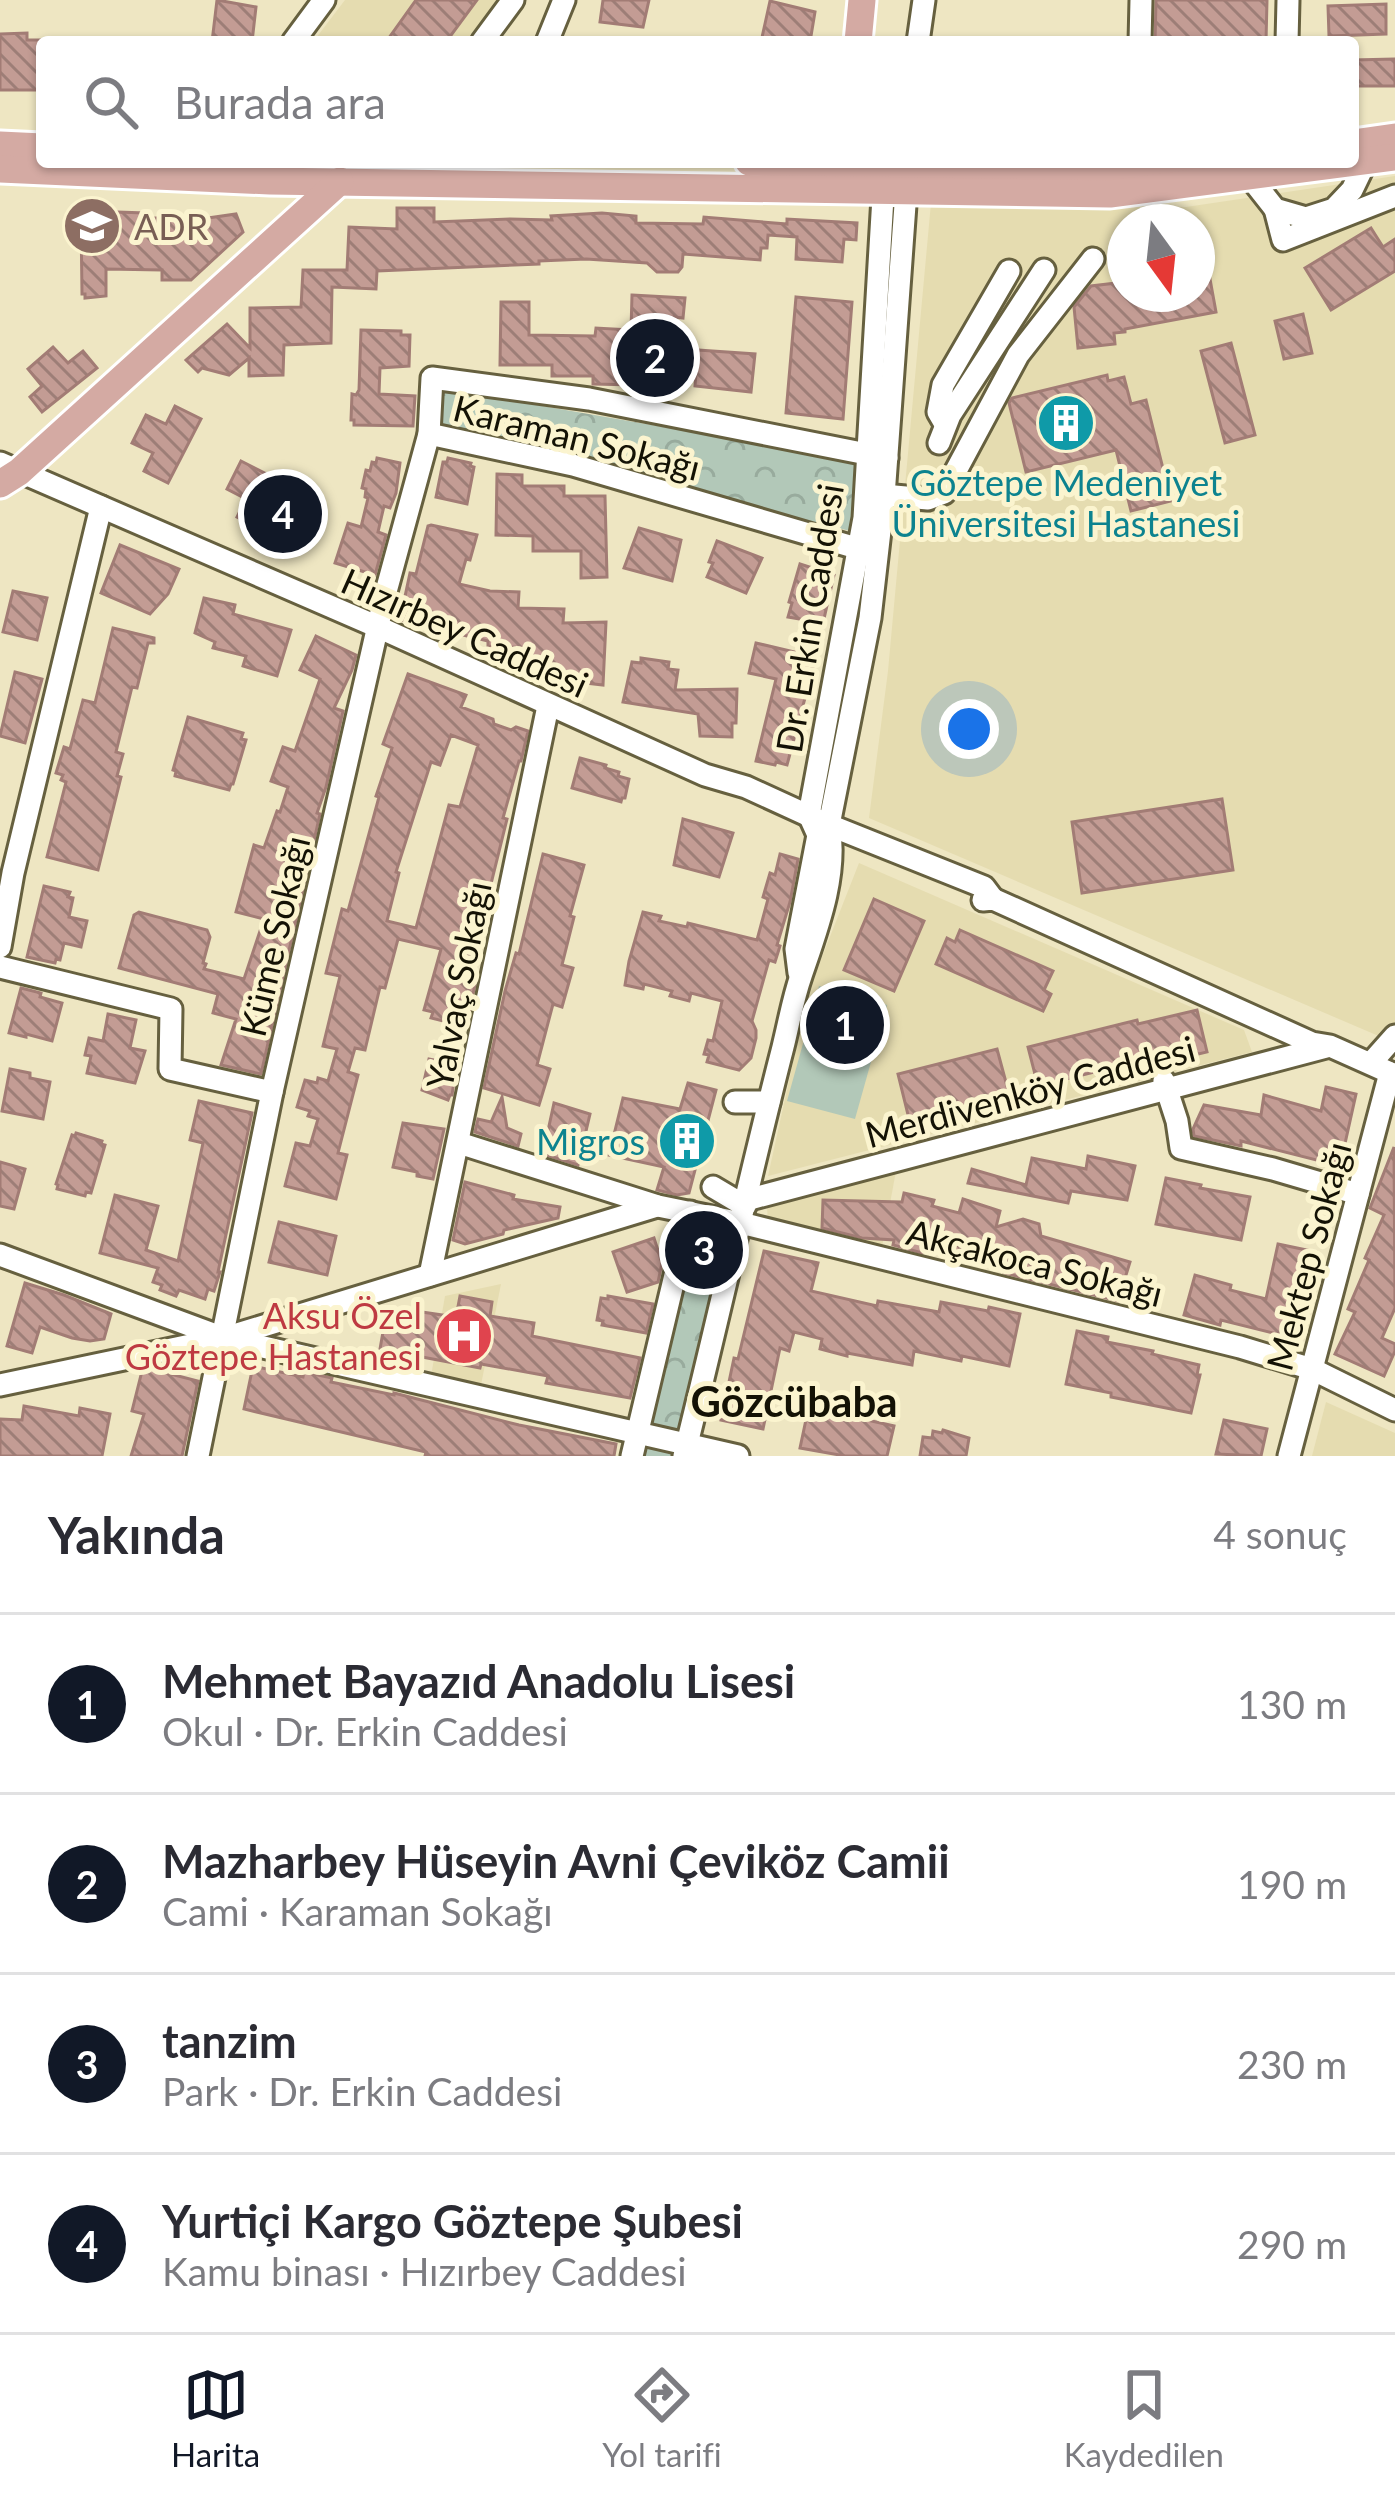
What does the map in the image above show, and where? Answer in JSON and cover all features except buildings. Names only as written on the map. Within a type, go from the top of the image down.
[{"type":"main road","points":[[859,36],[862,0]]},
{"type":"main road","points":[[1360,152],[1395,137]]},
{"type":"main road","points":[[0,146],[36,147]]},
{"type":"main road","points":[[1360,152],[1395,157]]},
{"type":"main road","points":[[0,169],[290,172],[340,182],[1030,168]]},
{"type":"main road","points":[[897,173],[1110,194],[1286,168]]},
{"type":"main road","points":[[270,248],[299,199],[290,172]]},
{"type":"main road","points":[[5,474],[270,248],[340,182]]},
{"type":"street","points":[[297,36],[324,0]]},
{"type":"street","points":[[487,36],[514,0]]},
{"type":"street","points":[[549,36],[564,0]]},
{"type":"street","points":[[918,36],[924,0]]},
{"type":"street","points":[[1140,36],[1141,0]]},
{"type":"street","points":[[1287,36],[1288,0]]},
{"type":"street","points":[[1275,209],[1306,218],[1334,209],[1352,190],[1357,168]]},
{"type":"street","name":"Dr. Erkin Caddesi","points":[[822,829],[870,618],[897,173]]},
{"type":"street","points":[[1249,176],[1275,209],[1283,240],[1395,196]]},
{"type":"street","points":[[875,495],[928,499],[944,493],[1002,382],[1093,259]]},
{"type":"street","points":[[1009,271],[943,385],[938,412],[942,433],[1044,270]]},
{"type":"street","points":[[978,371],[1002,382]]},
{"type":"street","name":"Karaman Sokağı","points":[[860,549],[573,465],[430,434],[432,378],[590,399],[877,456]]},
{"type":"street","name":"Küme Sokağı","points":[[198,1456],[272,1092],[378,627],[430,434]]},
{"type":"street","name":"Hızırbey Caddesi","points":[[5,474],[101,507],[378,627],[705,775],[746,787],[822,829]]},
{"type":"street","name":"Dr. Erkin Caddesi","points":[[685,1450],[825,889],[822,829],[860,549],[875,495]]},
{"type":"street","points":[[0,947],[7,872],[101,507]]},
{"type":"street","name":"Yalvaç Sokağı","points":[[430,1276],[548,706]]},
{"type":"street","name":"Hızırbey Caddesi","points":[[705,775],[739,800],[822,829],[1385,1070]]},
{"type":"street","points":[[0,967],[171,1009],[170,1069],[272,1092]]},
{"type":"street","points":[[1385,1070],[1395,1036]]},
{"type":"street","points":[[459,1143],[690,1212],[745,1204],[1321,1044]]},
{"type":"street","name":"Mektep Sokağı","points":[[1289,1456],[1358,1194],[1385,1070]]},
{"type":"street","points":[[1166,1085],[1181,1148],[1358,1194]]},
{"type":"street","points":[[735,1102],[769,1102]]},
{"type":"street","points":[[713,1187],[745,1204]]},
{"type":"street","name":"Akçakoca Sokağı","points":[[745,1204],[1240,1347],[1312,1370],[1395,1410]]},
{"type":"street","points":[[0,1385],[224,1338],[658,1206]]},
{"type":"street","points":[[632,1456],[690,1212]]},
{"type":"street","points":[[0,1255],[224,1338],[638,1432],[685,1450],[738,1456]]},
{"type":"shaded area","points":[[345,0],[499,0],[472,36],[318,36]]},
{"type":"shaded area","points":[[1395,176],[1395,1043],[869,818],[888,671],[931,203],[1107,206],[1107,312],[1215,312],[1215,204],[1206,204]]},
{"type":"shaded area","points":[[859,863],[1244,1030],[1252,1052],[768,1176],[809,990]]},
{"type":"shaded area","points":[[896,1171],[881,1252],[768,1224],[767,1206]]},
{"type":"shaded area","name":"Aksu Özel Göztepe Hastanesi","points":[[501,1284],[481,1385],[431,1376],[445,1296]]},
{"type":"shaded area","points":[[1326,1402],[1395,1433],[1395,1456],[1312,1456]]},
{"type":"green space","points":[[439,388],[858,461],[850,531],[441,428]]},
{"type":"green space","points":[[819,986],[887,1005],[855,1119],[787,1101]]},
{"type":"green space","points":[[698,1222],[731,1226],[677,1456],[641,1456]]},
{"type":"place","name":"ADR","points":[[92,226]]},
{"type":"place","name":"Mazharbey Hüseyin Avni Çeviköz Camii","points":[[655,358]]},
{"type":"place","name":"Göztepe Medeniyet Üniversitesi Hastanesi","points":[[1066,423]]},
{"type":"place","name":"Yurtiçi Kargo Göztepe Şubesi","points":[[283,514]]},
{"type":"place","name":"Mehmet Bayazıd Anadolu Lisesi","points":[[845,1025]]},
{"type":"place","name":"Migros","points":[[687,1141]]},
{"type":"place","name":"tanzim","points":[[704,1250]]},
{"type":"place","name":"Aksu Özel Göztepe Hastanesi","points":[[464,1336]]},
{"type":"district","name":"Gözcübaba","points":[[794,1401]]}]
